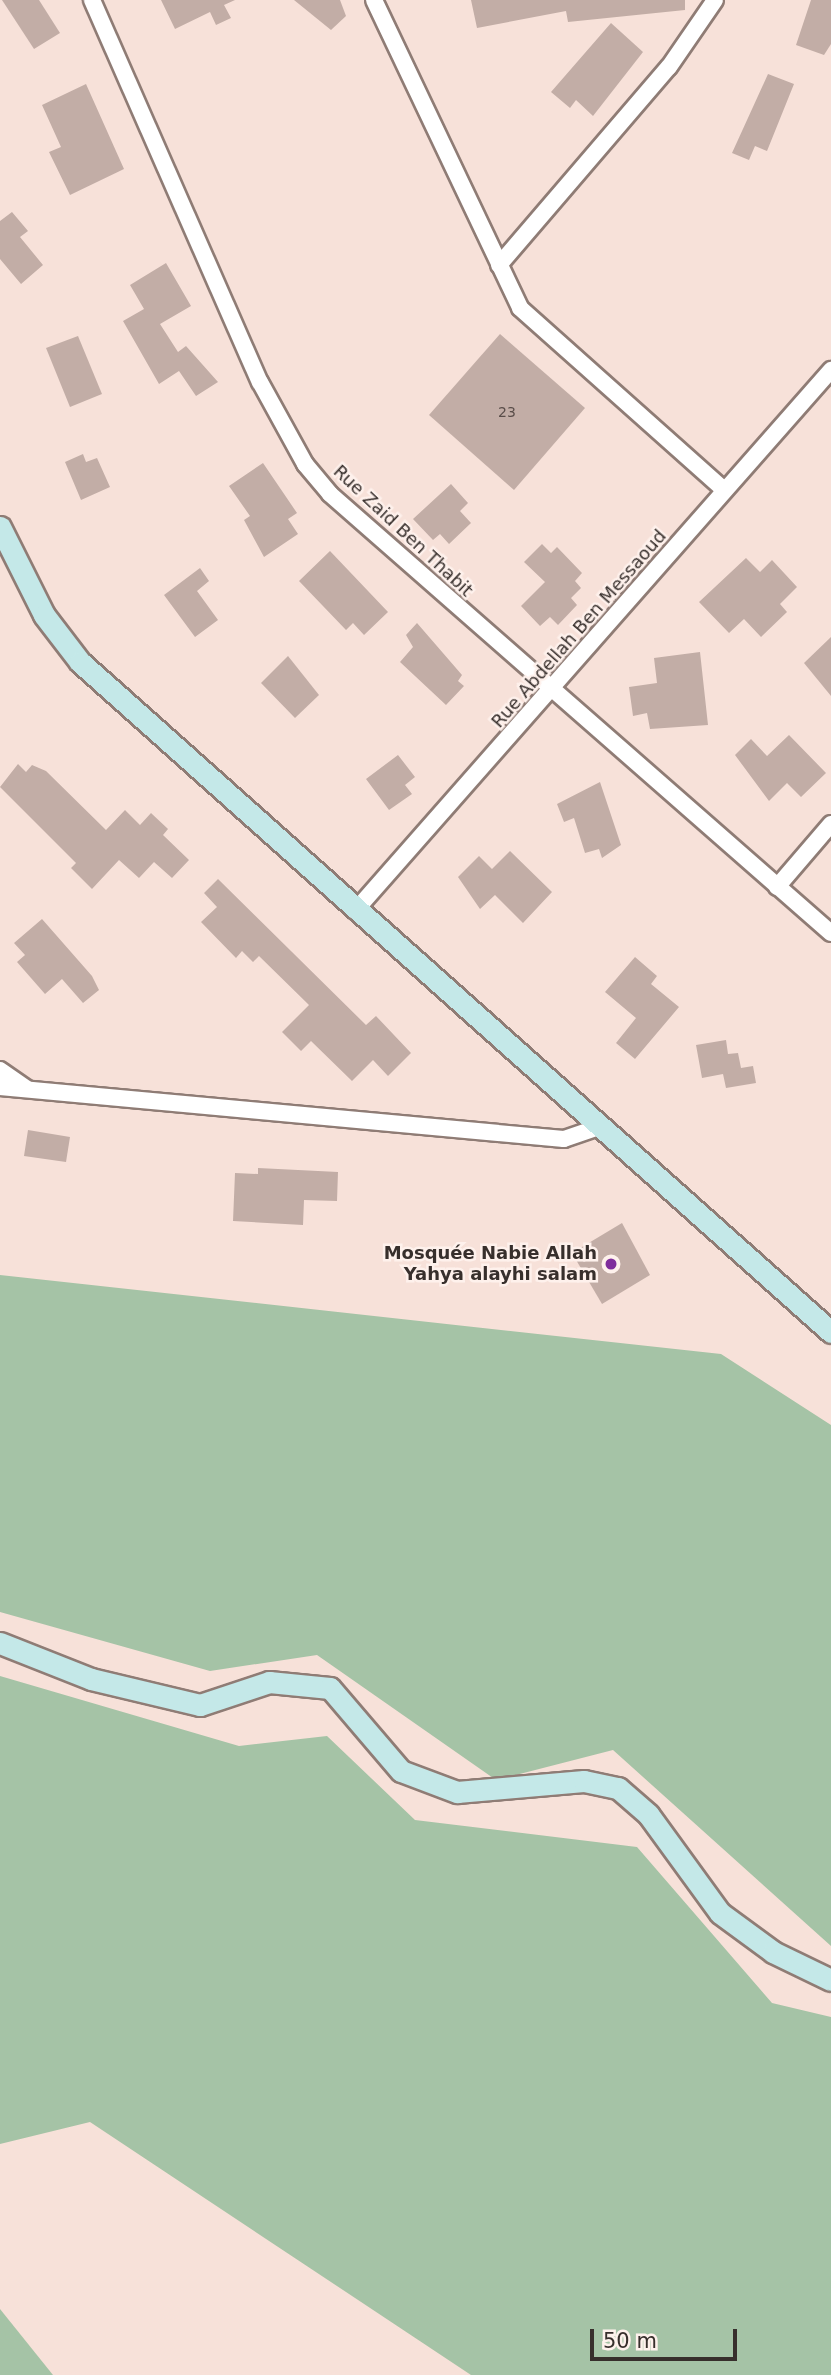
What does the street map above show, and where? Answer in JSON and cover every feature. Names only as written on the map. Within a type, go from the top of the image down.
[{"type":"street","name":"Rue Zaid Ben Thabit","points":[[92,0],[260,382],[305,464],[552,692],[831,933]]},
{"type":"street","points":[[374,0],[510,293],[534,324],[724,490]]},
{"type":"street","points":[[499,265],[669,66],[715,0]]},
{"type":"street","name":"Rue Abdellah Ben Messaoud","points":[[355,911],[552,692],[724,490],[831,370]]},
{"type":"street","points":[[0,527],[44,615],[80,663],[355,911],[831,1332]]},
{"type":"street","points":[[776,887],[831,824]]},
{"type":"street","points":[[0,1070],[29,1091]]},
{"type":"street","points":[[0,1087],[564,1139],[599,1127]]},
{"type":"street","points":[[0,1643],[91,1679],[200,1704],[269,1682],[330,1688],[401,1771],[457,1792],[584,1782],[618,1788],[643,1808],[720,1913],[773,1952],[831,1980]]},
{"type":"green space","points":[[0,1275],[721,1354],[831,1425],[831,1946],[613,1750],[496,1780],[317,1655],[210,1671],[0,1612]]},
{"type":"green space","points":[[0,1676],[239,1746],[327,1736],[415,1820],[637,1847],[772,2003],[831,2017],[831,2375],[471,2375],[90,2122],[0,2144]]},
{"type":"green space","points":[[0,2309],[53,2375],[0,2375]]},
{"type":"building","points":[[2,0],[39,0],[60,33],[34,49]]},
{"type":"building","points":[[161,0],[235,0],[224,5],[231,18],[216,25],[210,12],[175,29]]},
{"type":"building","points":[[294,0],[340,0],[346,16],[331,30]]},
{"type":"building","points":[[471,0],[685,0],[685,10],[568,22],[566,11],[477,28]]},
{"type":"building","points":[[811,0],[831,0],[831,44],[824,55],[796,45]]},
{"type":"building","points":[[611,23],[643,52],[593,116],[576,100],[570,108],[551,92]]},
{"type":"building","points":[[768,74],[794,84],[767,151],[755,146],[749,160],[732,153]]},
{"type":"building","points":[[86,84],[124,169],[70,195],[49,152],[61,147],[42,105]]},
{"type":"building","points":[[12,212],[28,231],[20,237],[43,265],[21,284],[0,259],[0,221]]},
{"type":"building","points":[[166,263],[191,306],[160,324],[178,352],[186,346],[218,382],[196,396],[179,371],[159,384],[123,321],[144,309],[130,285]]},
{"type":"building","points":[[500,334],[585,408],[514,490],[429,415]]},
{"type":"building","points":[[78,336],[102,394],[70,407],[46,348]]},
{"type":"building","points":[[83,454],[86,462],[97,458],[110,487],[81,500],[65,462]]},
{"type":"building","points":[[263,463],[297,513],[288,519],[298,534],[264,557],[244,520],[250,516],[229,486]]},
{"type":"building","points":[[451,484],[468,503],[460,511],[471,523],[449,544],[440,534],[433,540],[413,519]]},
{"type":"building","points":[[542,544],[551,553],[557,547],[582,573],[575,581],[581,588],[571,598],[577,605],[558,625],[550,617],[540,626],[521,606],[545,582],[524,562]]},
{"type":"building","points":[[330,551],[388,612],[364,635],[353,623],[346,630],[299,581]]},
{"type":"building","points":[[746,558],[760,572],[772,560],[797,587],[780,604],[787,612],[761,637],[744,619],[729,633],[699,602]]},
{"type":"building","points":[[200,568],[209,581],[197,591],[218,620],[195,637],[164,595]]},
{"type":"building","points":[[417,623],[462,675],[458,681],[464,686],[446,705],[400,662],[413,647],[406,635]]},
{"type":"building","points":[[831,637],[831,696],[804,663]]},
{"type":"building","points":[[700,652],[708,725],[650,729],[647,713],[633,716],[629,687],[657,683],[654,658]]},
{"type":"building","points":[[288,656],[319,695],[295,718],[261,683]]},
{"type":"building","points":[[789,735],[826,773],[801,797],[787,783],[769,801],[735,755],[751,739],[767,756]]},
{"type":"building","points":[[398,755],[415,777],[405,785],[412,794],[389,810],[366,779]]},
{"type":"building","points":[[18,764],[26,772],[32,765],[46,771],[106,830],[125,810],[140,825],[151,813],[168,829],[163,835],[189,860],[172,878],[154,862],[139,878],[119,860],[92,889],[71,868],[76,863],[0,787]]},
{"type":"building","points":[[600,782],[621,845],[602,858],[599,849],[585,853],[574,818],[564,822],[557,804]]},
{"type":"building","points":[[510,851],[552,892],[523,923],[495,895],[480,909],[458,877],[479,856],[492,869]]},
{"type":"building","points":[[218,879],[366,1025],[376,1016],[411,1053],[388,1076],[373,1060],[352,1081],[311,1041],[301,1051],[282,1032],[309,1005],[259,956],[253,962],[242,951],[236,958],[201,922],[217,907],[204,893]]},
{"type":"building","points":[[42,919],[92,976],[99,990],[83,1003],[62,979],[45,994],[17,962],[25,955],[14,943]]},
{"type":"building","points":[[635,957],[657,976],[651,984],[679,1007],[635,1059],[616,1043],[636,1018],[605,992]]},
{"type":"building","points":[[726,1040],[728,1054],[738,1053],[741,1068],[753,1066],[756,1083],[726,1088],[723,1074],[702,1078],[696,1045]]},
{"type":"building","points":[[28,1130],[70,1137],[66,1162],[24,1156]]},
{"type":"building","points":[[258,1168],[338,1172],[337,1201],[304,1200],[303,1225],[233,1221],[235,1173],[258,1174]]},
{"type":"building","name":"Mosquée Nabie Allah Yahya alayhi salam","points":[[622,1223],[650,1275],[602,1304],[572,1253]]},
{"type":"place","name":"Mosquée Nabie Allah Yahya alayhi salam","points":[[611,1264]]}]
